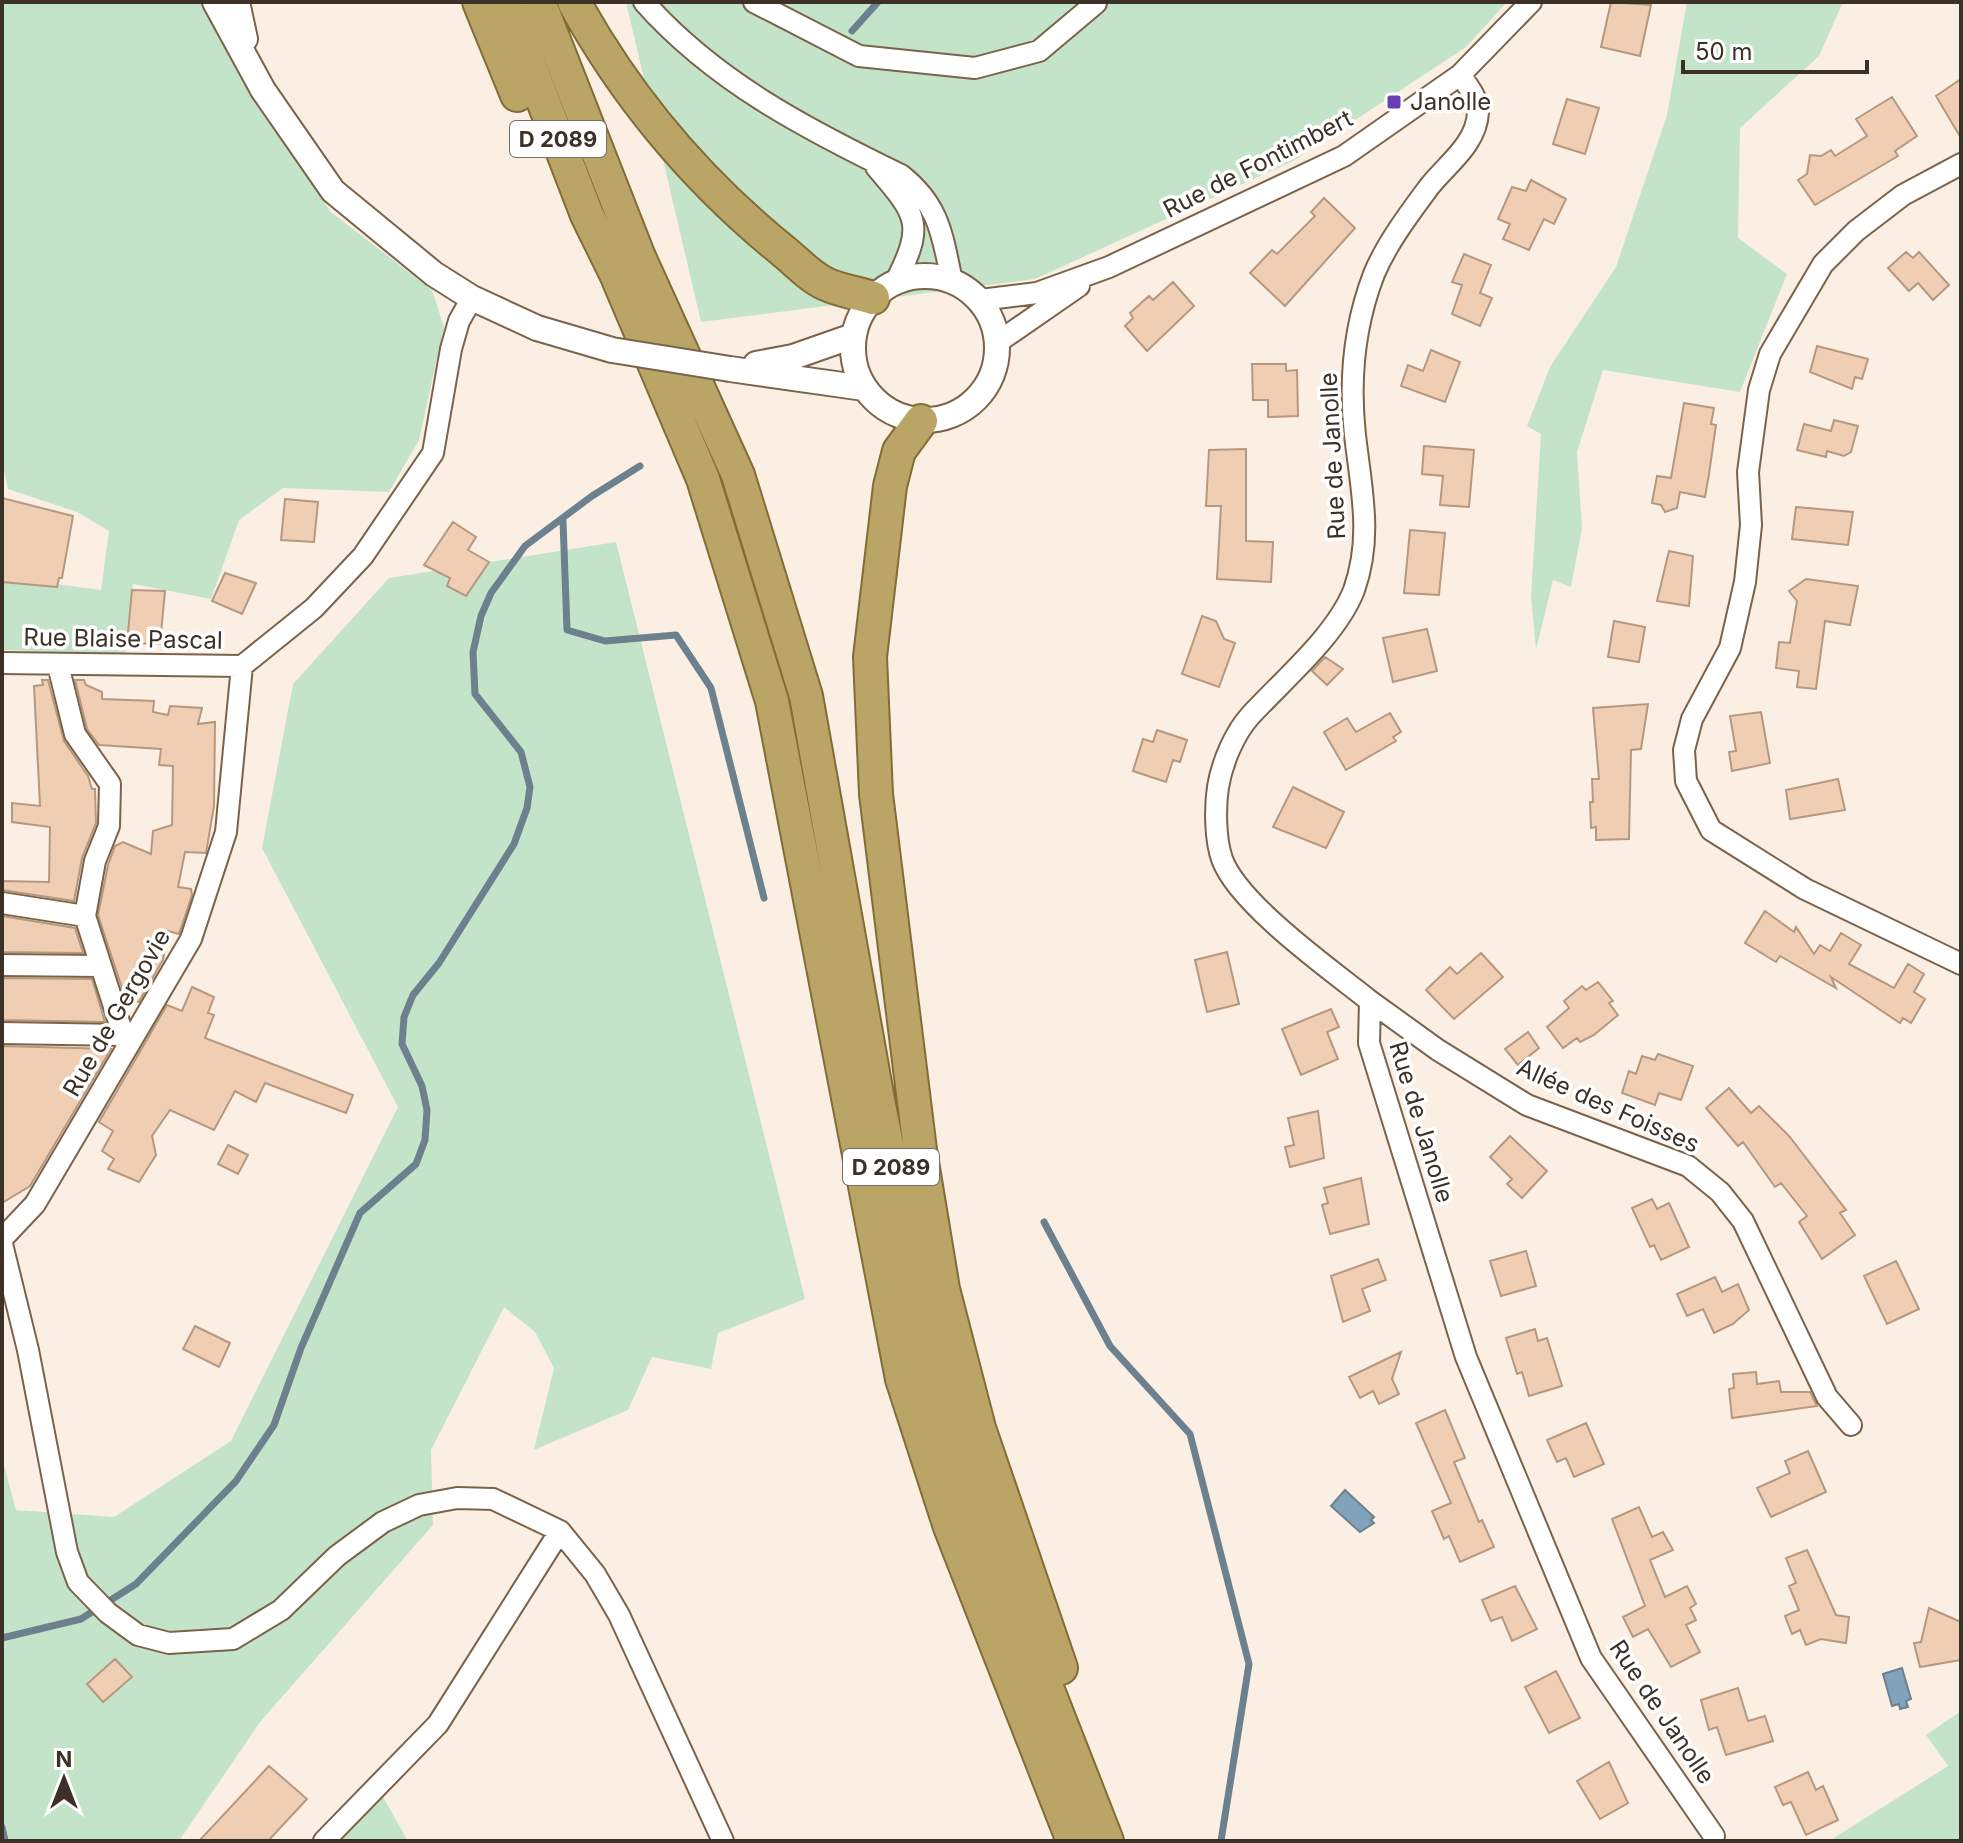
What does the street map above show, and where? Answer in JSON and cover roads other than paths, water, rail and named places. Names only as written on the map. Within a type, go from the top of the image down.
[{"type":"highway","points":[[479,2],[538,146],[587,215]]},
{"type":"highway","name":"D 2089","points":[[505,2],[587,215],[616,274],[703,479],[772,701],[902,1379],[950,1527],[1073,1841]]},
{"type":"highway","name":"D 2089","points":[[539,2],[639,257],[743,490],[806,696],[878,1100],[933,1374],[981,1519],[1107,1841]]},
{"type":"highway","points":[[574,2],[597,44],[641,105],[686,161],[742,218],[824,284],[884,290]]},
{"type":"highway","points":[[921,421],[899,451],[890,486],[870,657],[876,794],[920,1150],[943,1289],[979,1428],[1062,1669],[1107,1841]]},
{"type":"street","points":[[215,2],[263,90],[333,191],[434,274],[472,298],[537,328],[612,350],[864,388]]},
{"type":"street","points":[[237,2],[238,21],[263,90]]},
{"type":"street","points":[[644,2],[673,35],[731,84],[901,175],[922,192],[940,224],[952,281]]},
{"type":"street","points":[[754,2],[859,56],[975,68],[1039,51],[1096,3]]},
{"type":"street","name":"Rue de Fontimbert","points":[[980,300],[1037,293],[1109,267],[1344,156],[1460,75],[1531,2]]},
{"type":"street","name":"Rue de Janolle","points":[[1460,75],[1478,113],[1472,133],[1461,152],[1431,185],[1399,230],[1375,272],[1358,324],[1352,377],[1355,434],[1367,504],[1364,553],[1353,593],[1313,652],[1247,719],[1222,767],[1216,797],[1222,859],[1241,888],[1286,933],[1370,1001],[1369,1043],[1466,1357],[1591,1658],[1714,1836]]},
{"type":"street","points":[[871,160],[904,200],[912,221],[914,245],[884,290],[860,315],[853,336],[852,354],[864,388],[879,405],[899,416],[921,421],[952,415],[979,397],[990,381],[998,342],[992,320],[980,300],[952,281],[914,277],[884,290]]},
{"type":"street","points":[[1961,164],[1903,195],[1856,231],[1823,264],[1770,354],[1759,390],[1748,472],[1751,525],[1745,582],[1730,648],[1692,719],[1684,750],[1686,781],[1711,830],[1805,889],[1961,964]]},
{"type":"street","name":"Rue de Fontimbert","points":[[998,342],[1109,267]]},
{"type":"street","points":[[242,666],[314,608],[363,556],[433,453],[451,349],[459,321],[472,298]]},
{"type":"street","points":[[730,369],[793,357],[853,336]]},
{"type":"street","name":"Rue Blaise Pascal","points":[[2,663],[242,666]]},
{"type":"street","points":[[2,1033],[125,1041],[85,916],[95,861],[109,826],[110,784],[75,734],[58,665]]},
{"type":"street","name":"Rue de Gergovie","points":[[2,1241],[35,1204],[125,1041],[191,939],[226,832],[242,666]]},
{"type":"street","points":[[2,903],[85,916]]},
{"type":"street","points":[[2,965],[101,966]]},
{"type":"street","name":"Allée des Foisses","points":[[1370,1001],[1438,1050],[1527,1105],[1688,1166],[1720,1192],[1743,1221],[1827,1397],[1851,1425]]},
{"type":"street","points":[[2,1241],[28,1350],[67,1552],[78,1582],[108,1613],[138,1635],[169,1643],[233,1639],[281,1610],[337,1556],[383,1522],[419,1505],[457,1498],[493,1499],[560,1531],[595,1574],[619,1615],[723,1841]]},
{"type":"street","points":[[324,1841],[438,1724],[560,1531]]},
{"type":"water","points":[[1345,1490],[1374,1517],[1371,1520],[1374,1523],[1360,1532],[1331,1506]]},
{"type":"water","points":[[1902,1668],[1911,1699],[1906,1701],[1908,1707],[1900,1709],[1899,1704],[1892,1706],[1883,1674]]},
{"type":"waterway","points":[[852,31],[878,2]]},
{"type":"waterway","points":[[2,1638],[81,1619],[136,1584],[236,1481],[274,1425],[301,1348],[360,1213],[416,1164],[425,1140],[427,1110],[422,1086],[402,1044],[404,1017],[413,995],[439,963],[514,844],[527,808],[530,787],[521,752],[475,694],[473,652],[481,616],[491,593],[525,546],[592,496],[640,466]]},
{"type":"waterway","points":[[563,521],[567,630],[605,641],[676,635],[711,688],[764,898]]},
{"type":"waterway","points":[[1044,1222],[1110,1346],[1190,1434],[1249,1664],[1221,1841]]},
{"type":"waterway","points":[[2,1827],[5,1841]]},
{"type":"place","name":"Janolle","points":[[1394,102]]}]
